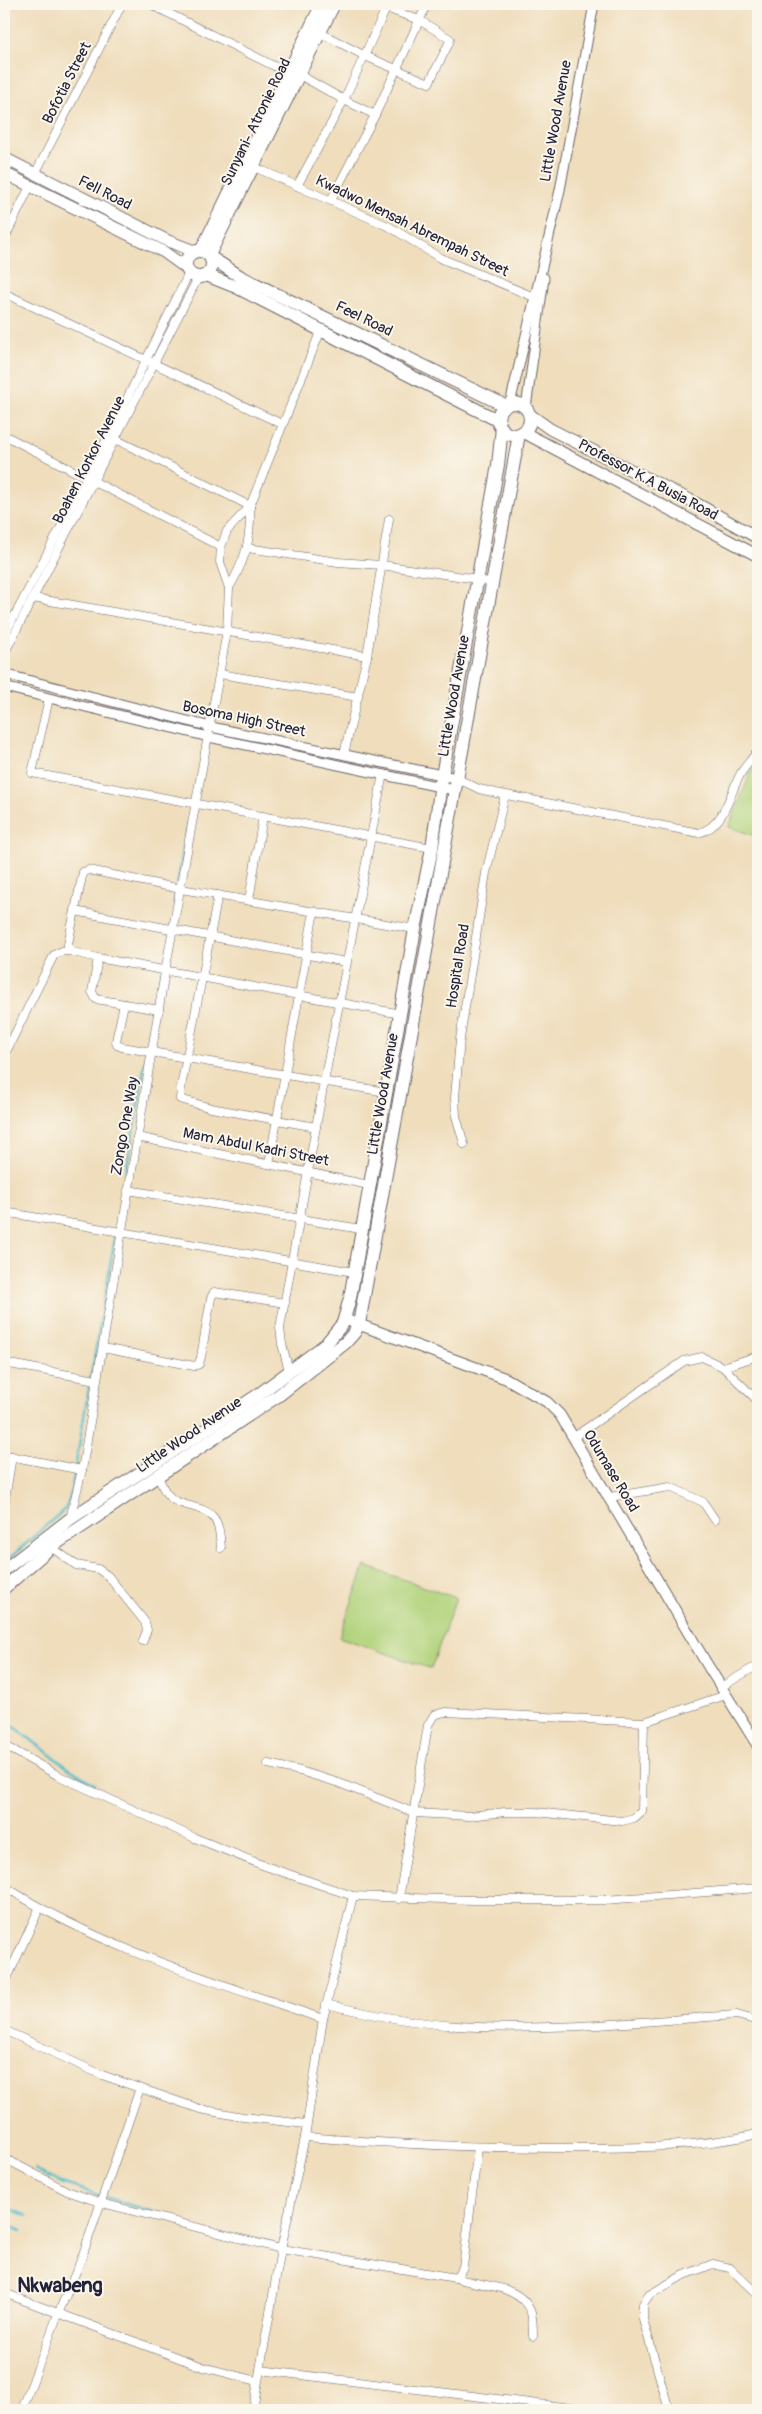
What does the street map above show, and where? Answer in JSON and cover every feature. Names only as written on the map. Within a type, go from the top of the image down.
[{"type":"highway","points":[[204,254],[293,73],[322,4]]},
{"type":"highway","name":"Sunyani- Atronie Road","points":[[204,254],[252,166],[293,73],[320,32],[334,4]]},
{"type":"highway","points":[[204,254],[211,269],[195,274],[188,256],[204,254]]},
{"type":"highway","name":"Feel Road","points":[[204,254],[241,277],[508,405]]},
{"type":"highway","name":"Feel Road","points":[[195,274],[236,287],[500,424]]},
{"type":"highway","points":[[518,404],[527,411],[530,422],[521,433],[510,434],[500,424],[500,412],[508,405],[518,404]]},
{"type":"highway","name":"Little Wood Avenue","points":[[4,1588],[51,1548],[279,1395],[345,1343],[359,1324],[426,951],[478,579],[498,465],[500,424]]},
{"type":"highway","name":"Little Wood Avenue","points":[[4,1570],[70,1519],[185,1444],[326,1344],[338,1331],[344,1319],[415,929],[491,582],[521,433]]},
{"type":"highway","points":[[412,948],[426,951]]},
{"type":"highway","points":[[407,977],[421,980]]},
{"type":"main road","name":"Fell Road","points":[[4,158],[168,241],[204,254]]},
{"type":"main road","name":"Fell Road","points":[[4,173],[164,252],[195,274]]},
{"type":"main road","name":"Professor K.A Busia Road","points":[[527,411],[550,429],[690,500],[758,538]]},
{"type":"main road","name":"Professor K.A Busia Road","points":[[521,433],[758,556]]},
{"type":"main road","name":"Odumase Road","points":[[344,1319],[478,1367],[528,1389],[547,1402],[560,1416],[574,1437],[723,1691],[758,1746]]},
{"type":"street","name":"Bofotia Street","points":[[35,174],[122,4]]},
{"type":"street","points":[[150,4],[375,115]]},
{"type":"street","points":[[331,200],[375,115],[427,4]]},
{"type":"street","name":"Little Wood Avenue","points":[[527,411],[549,244],[594,4]]},
{"type":"street","points":[[298,186],[344,100],[365,56],[387,6],[419,20],[450,39],[432,80],[425,82],[365,56],[320,32]]},
{"type":"street","name":"Kwadwo Mensah Abrempah Street","points":[[252,166],[390,227],[440,258],[534,297]]},
{"type":"street","points":[[4,240],[30,186]]},
{"type":"street","name":"Little Wood Avenue","points":[[508,405],[549,244]]},
{"type":"street","name":"Boahen Korkor Avenue","points":[[4,636],[90,478],[195,274]]},
{"type":"street","points":[[4,293],[282,424]]},
{"type":"street","points":[[229,588],[248,548],[250,506],[321,330]]},
{"type":"street","name":"Boahen Korkor Avenue","points":[[4,654],[90,478],[115,439],[150,361]]},
{"type":"street","points":[[4,435],[220,547]]},
{"type":"street","points":[[115,439],[250,506]]},
{"type":"street","points":[[229,588],[222,568],[220,547],[227,531],[250,506]]},
{"type":"street","points":[[344,754],[367,656],[389,520]]},
{"type":"street","points":[[248,548],[338,562],[381,565],[491,582]]},
{"type":"street","name":"Zongo One Way","points":[[70,1519],[82,1470],[165,972],[211,727],[227,631],[229,588]]},
{"type":"street","points":[[33,598],[367,656]]},
{"type":"street","name":"Bosoma High Street","points":[[4,674],[211,727],[344,754],[448,783],[478,789]]},
{"type":"street","points":[[220,674],[358,696]]},
{"type":"street","name":"Bosoma High Street","points":[[4,687],[209,737],[383,774],[448,783],[699,833],[716,824],[742,772],[758,750]]},
{"type":"street","points":[[49,698],[32,773],[432,848]]},
{"type":"street","points":[[289,1371],[280,1328],[294,1261],[346,962],[383,774]]},
{"type":"street","name":"Hospital Road","points":[[464,1144],[456,1116],[455,1097],[460,1039],[486,873],[506,795]]},
{"type":"street","points":[[249,900],[263,816]]},
{"type":"street","points":[[69,951],[68,944],[83,872],[85,870],[181,889],[415,929]]},
{"type":"street","points":[[218,895],[180,1099],[211,1108],[316,1127]]},
{"type":"street","points":[[75,911],[346,962]]},
{"type":"street","points":[[269,1164],[314,911]]},
{"type":"street","points":[[4,1056],[54,956],[62,951],[201,979],[401,1014]]},
{"type":"street","points":[[98,958],[93,996],[96,999],[159,1010]]},
{"type":"street","points":[[124,1004],[117,1045],[386,1092]]},
{"type":"street","name":"Mam Abdul Kadri Street","points":[[137,1137],[369,1185]]},
{"type":"street","points":[[128,1190],[361,1229]]},
{"type":"street","points":[[4,1212],[354,1272]]},
{"type":"street","points":[[103,1348],[194,1366],[199,1364],[201,1357],[211,1298],[214,1292],[285,1303]]},
{"type":"street","points":[[723,1367],[758,1356]]},
{"type":"street","points":[[574,1437],[684,1361],[702,1357],[723,1367],[758,1401]]},
{"type":"street","points":[[4,1363],[96,1380]]},
{"type":"street","points":[[4,1505],[8,1456],[82,1470]]},
{"type":"street","points":[[158,1477],[167,1494],[172,1499],[208,1513],[214,1518],[218,1527],[221,1548]]},
{"type":"street","points":[[610,1497],[670,1487],[702,1502],[715,1520]]},
{"type":"street","points":[[51,1548],[76,1565],[98,1569],[108,1576],[145,1622],[147,1630],[144,1641]]},
{"type":"street","points":[[399,1899],[415,1813],[428,1725],[434,1715],[445,1712],[644,1722],[723,1691],[758,1665]]},
{"type":"street","points":[[268,1764],[324,1778],[415,1813],[469,1816],[505,1812],[535,1812],[608,1821],[634,1818],[640,1815],[644,1799],[644,1722]]},
{"type":"street","points":[[4,1745],[56,1775],[195,1838],[265,1866],[353,1896],[399,1899],[605,1900],[758,1888]]},
{"type":"street","points":[[4,1886],[39,1909],[131,1952],[323,2019]]},
{"type":"street","points":[[253,2410],[281,2249],[305,2137],[323,2019],[353,1896]]},
{"type":"street","points":[[4,1985],[39,1909]]},
{"type":"street","points":[[326,2004],[354,2011],[456,2026],[549,2026],[738,2015],[758,2021]]},
{"type":"street","points":[[4,2030],[102,2075],[200,2109],[243,2118],[306,2124]]},
{"type":"street","points":[[22,2410],[102,2203],[140,2088]]},
{"type":"street","points":[[305,2137],[417,2146],[615,2148],[701,2145],[758,2134]]},
{"type":"street","points":[[456,2278],[463,2268],[478,2147]]},
{"type":"street","points":[[4,2158],[67,2191],[102,2203],[281,2249],[456,2278],[472,2284],[489,2285],[511,2291],[524,2301],[531,2313],[533,2336]]},
{"type":"street","points":[[670,2410],[643,2319],[643,2304],[649,2294],[682,2276],[713,2264],[730,2268],[758,2295]]},
{"type":"street","points":[[4,2293],[203,2367],[257,2381]]},
{"type":"street","points":[[260,2370],[587,2410]]},
{"type":"green space","points":[[758,754],[758,837],[729,827]]},
{"type":"green space","points":[[365,1566],[456,1598],[431,1669],[339,1637]]},
{"type":"waterway","points":[[174,903],[188,823]]},
{"type":"waterway","points":[[11,1557],[66,1508],[70,1498],[161,970]]},
{"type":"waterway","points":[[4,1719],[68,1768],[95,1784]]},
{"type":"waterway","points":[[35,2170],[61,2183],[162,2215]]},
{"type":"waterway","points":[[4,2206],[27,2216]]},
{"type":"waterway","points":[[4,2223],[21,2231]]},
{"type":"district","name":"Nkwabeng","points":[[60,2285]]}]
